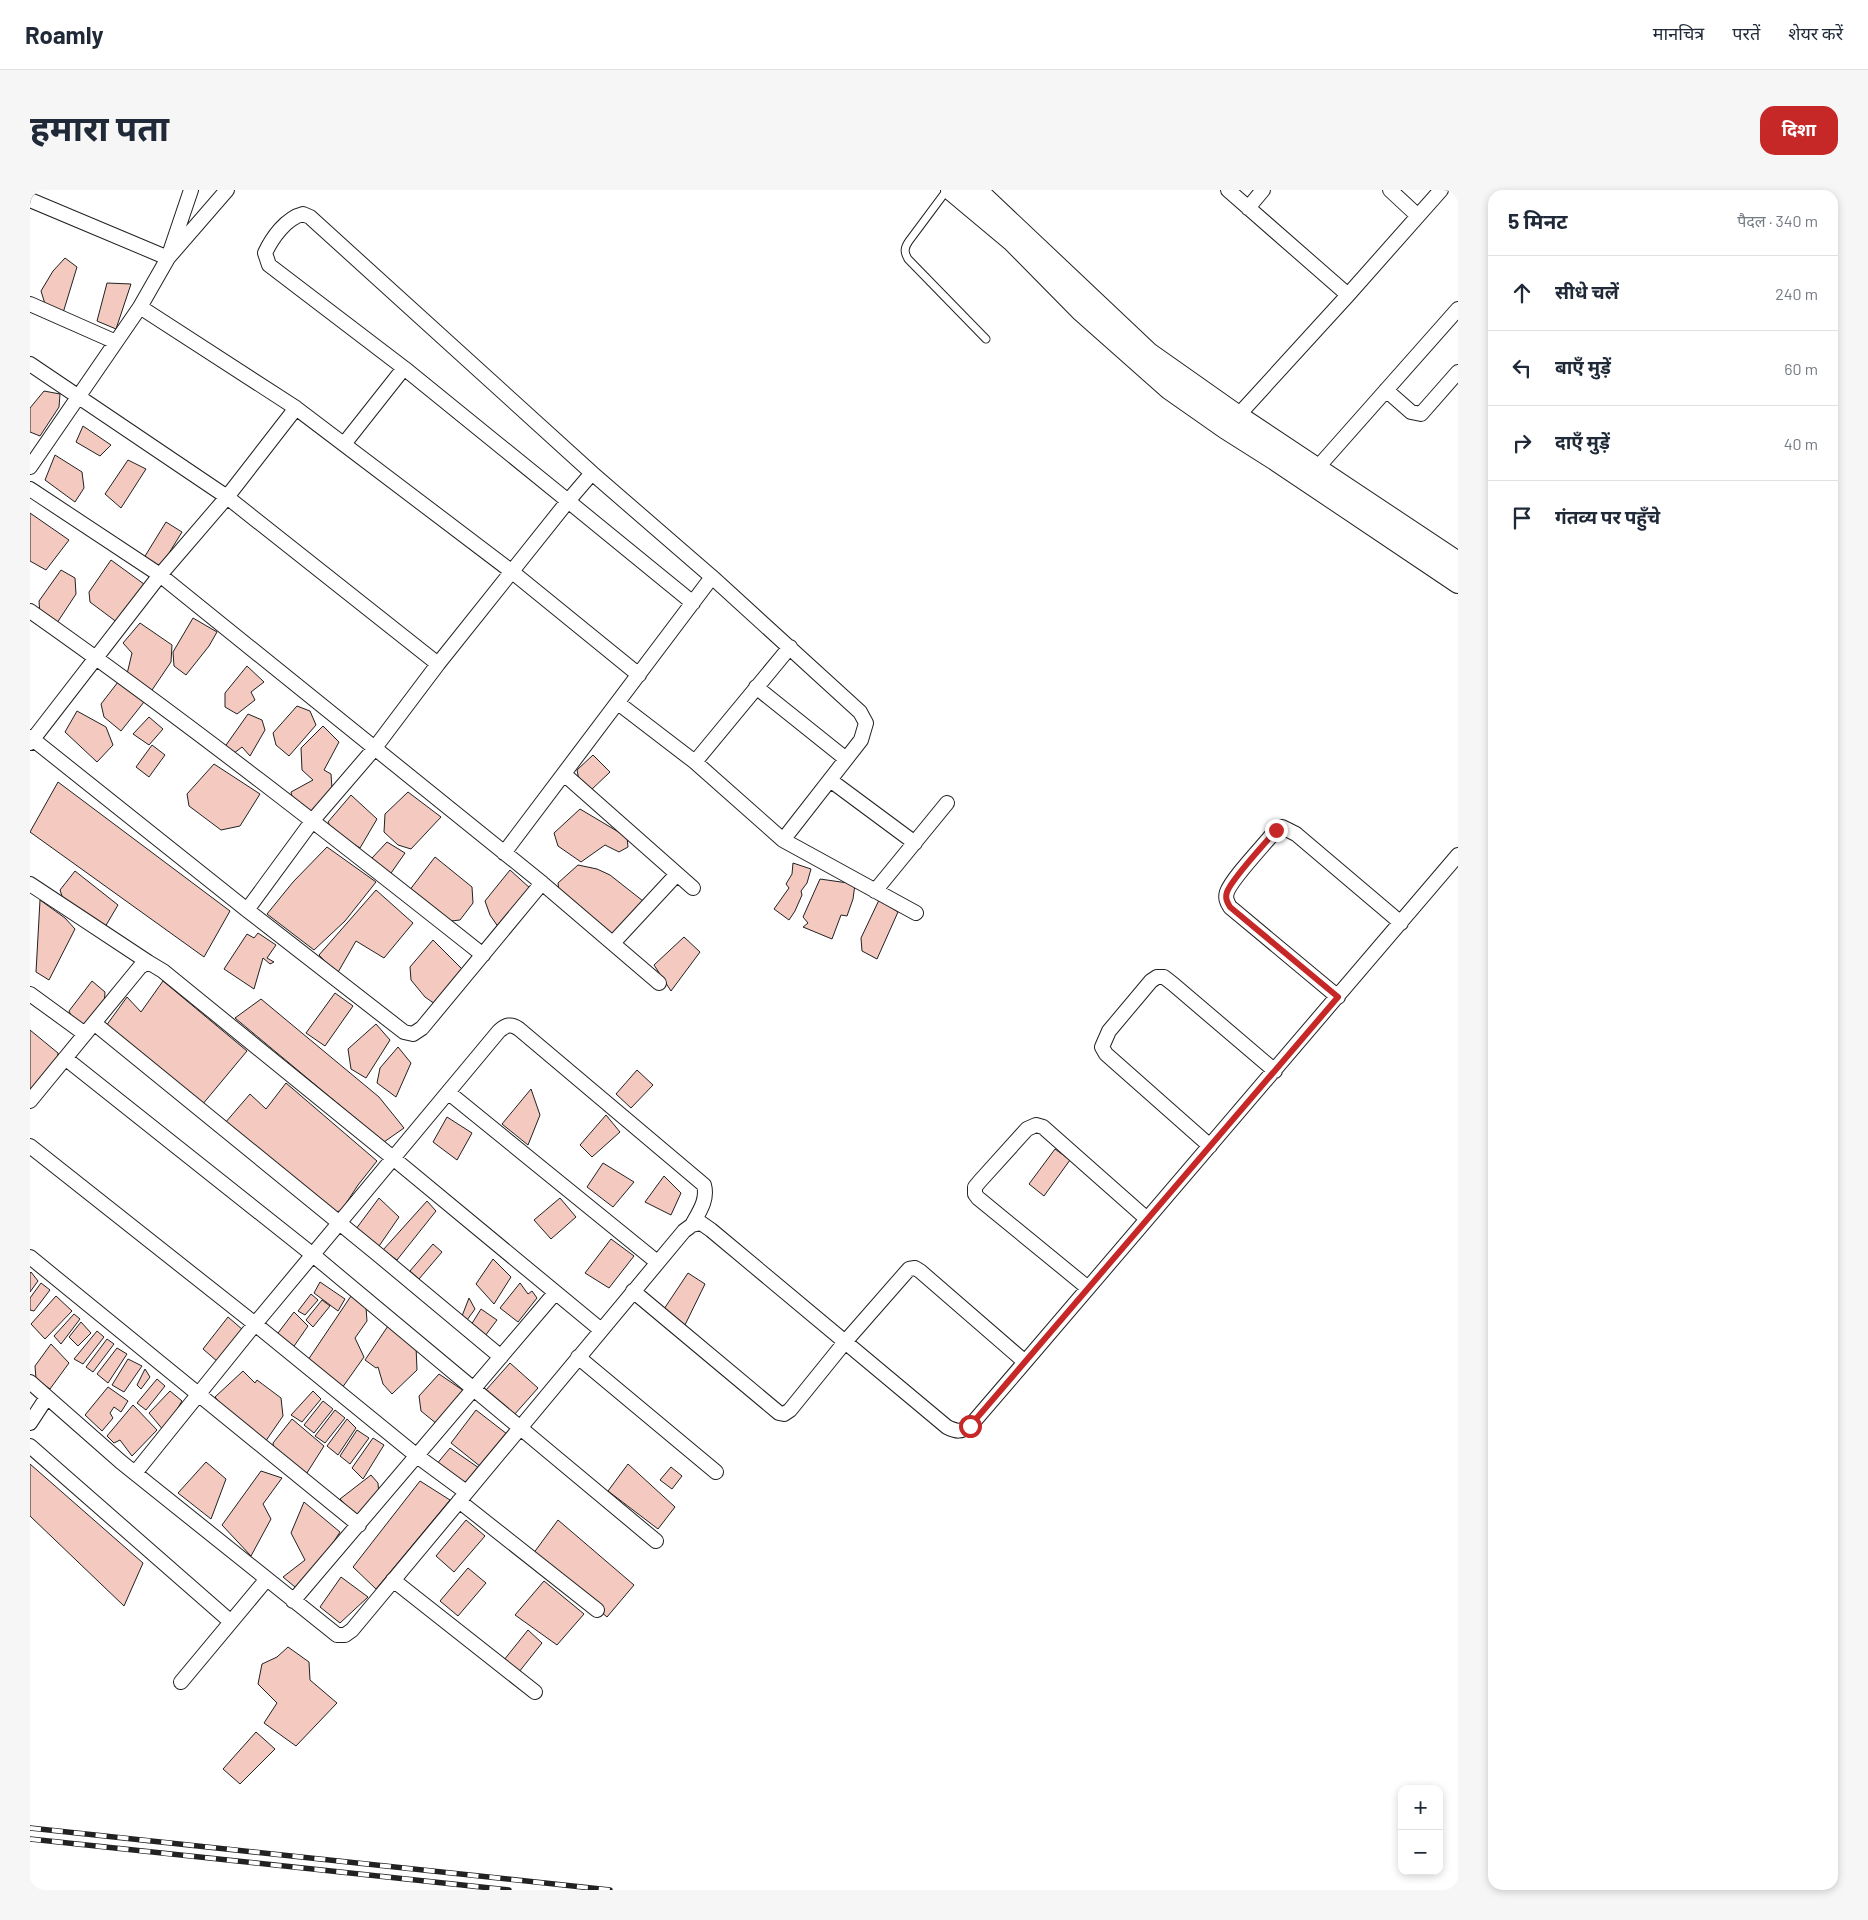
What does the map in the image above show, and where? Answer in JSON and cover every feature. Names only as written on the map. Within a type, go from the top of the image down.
[{"type":"street","points":[[30,467],[140,307],[168,258],[191,190]]},
{"type":"street","points":[[168,258],[227,190]]},
{"type":"street","points":[[951,190],[1012,241],[1081,311],[1153,376],[1231,422],[1311,475],[1458,583]]},
{"type":"street","points":[[1228,190],[1348,295]]},
{"type":"street","points":[[1248,208],[1263,190]]},
{"type":"street","points":[[1390,190],[1418,216]]},
{"type":"street","points":[[1231,422],[1348,295],[1441,190]]},
{"type":"street","points":[[984,193],[1149,353],[1231,422]]},
{"type":"street","points":[[30,200],[168,258]]},
{"type":"street","points":[[693,603],[404,368],[270,265],[265,253],[268,245],[290,220],[303,214],[310,217],[592,474],[712,577],[860,712],[866,723],[861,740],[783,840]]},
{"type":"street","points":[[30,304],[116,342]]},
{"type":"street","points":[[140,307],[296,408],[511,571],[639,675]]},
{"type":"street","points":[[1311,475],[1458,309]]},
{"type":"street","points":[[30,364],[227,496],[438,664]]},
{"type":"street","points":[[344,444],[404,368]]},
{"type":"street","points":[[1386,390],[1411,412],[1421,414],[1458,372]]},
{"type":"street","points":[[296,408],[31,740],[404,1032],[413,1034],[422,1028],[542,884]]},
{"type":"street","points":[[247,910],[313,820],[374,749],[511,571],[568,500],[592,474]]},
{"type":"street","points":[[1311,475],[1458,562]]},
{"type":"street","points":[[30,489],[160,576],[504,853],[659,983]]},
{"type":"street","points":[[504,853],[712,577]]},
{"type":"street","points":[[30,611],[97,658],[313,820],[483,955]]},
{"type":"street","points":[[695,762],[790,647]]},
{"type":"street","points":[[756,687],[846,759]]},
{"type":"street","points":[[618,703],[695,762],[783,840],[916,913]]},
{"type":"street","points":[[564,774],[693,888]]},
{"type":"street","points":[[830,780],[914,843]]},
{"type":"street","points":[[875,891],[947,803]]},
{"type":"street","points":[[1338,997],[1230,907],[1226,900],[1227,893],[1233,883],[1276,830],[1282,827],[1296,834],[1401,923]]},
{"type":"street","points":[[30,1382],[135,1473],[337,1636],[345,1636],[352,1630],[633,1291],[684,1231],[692,1225],[701,1223],[711,1230],[947,1427],[962,1432],[970,1426],[1458,855]]},
{"type":"street","points":[[613,944],[677,874]]},
{"type":"street","points":[[30,884],[163,971],[601,1330]]},
{"type":"street","points":[[30,1101],[140,967],[148,962]]},
{"type":"street","points":[[1210,1146],[1106,1054],[1102,1048],[1109,1031],[1151,982],[1156,977],[1164,977],[1275,1071]]},
{"type":"street","points":[[30,994],[90,1029],[340,1222],[501,1357]]},
{"type":"street","points":[[135,1473],[312,1255],[499,1031],[506,1026],[514,1025],[704,1185],[706,1193],[703,1204],[692,1225]]},
{"type":"street","points":[[66,1058],[312,1255],[656,1541]]},
{"type":"street","points":[[449,1093],[658,1262]]},
{"type":"street","points":[[1088,1288],[978,1198],[975,1194],[975,1187],[980,1181],[1027,1129],[1036,1125],[1042,1127],[1147,1219]]},
{"type":"street","points":[[30,1146],[255,1324],[417,1456],[597,1610]]},
{"type":"street","points":[[30,1258],[359,1525]]},
{"type":"street","points":[[633,1291],[779,1413],[784,1414],[790,1410],[845,1342],[909,1269],[914,1268],[1024,1362]]},
{"type":"street","points":[[293,1601],[555,1293]]},
{"type":"street","points":[[578,1358],[716,1472]]},
{"type":"street","points":[[31,1420],[47,1397]]},
{"type":"street","points":[[30,1446],[231,1622]]},
{"type":"street","points":[[181,1682],[266,1580]]},
{"type":"street","points":[[393,1580],[534,1692]]},
{"type":"lane","points":[[947,190],[909,241],[905,247],[905,253],[908,260],[986,338]]},
{"type":"building","points":[[65,258],[77,267],[63,313],[45,304],[41,291],[53,271]]},
{"type":"building","points":[[107,283],[131,284],[116,329],[97,321]]},
{"type":"building","points":[[44,391],[60,394],[59,407],[40,436],[30,432],[30,408]]},
{"type":"building","points":[[83,426],[111,445],[100,456],[76,442]]},
{"type":"building","points":[[55,455],[82,472],[84,488],[75,502],[45,480]]},
{"type":"building","points":[[128,460],[146,469],[121,508],[105,494]]},
{"type":"building","points":[[30,513],[69,540],[46,570],[30,561]]},
{"type":"building","points":[[166,522],[182,532],[158,571],[142,561]]},
{"type":"building","points":[[111,560],[148,587],[118,623],[90,602],[89,592]]},
{"type":"building","points":[[61,570],[75,578],[76,594],[55,626],[40,615],[39,601]]},
{"type":"building","points":[[193,618],[217,632],[209,646],[186,675],[174,666],[173,652]]},
{"type":"building","points":[[140,623],[172,645],[171,662],[150,693],[127,674],[132,653],[123,643]]},
{"type":"building","points":[[247,666],[264,682],[251,692],[255,700],[237,714],[225,707],[225,693]]},
{"type":"building","points":[[118,682],[144,702],[121,731],[104,717],[101,704]]},
{"type":"building","points":[[297,706],[310,711],[316,725],[289,756],[276,745],[273,733]]},
{"type":"building","points":[[77,711],[106,727],[113,745],[97,762],[65,732]]},
{"type":"building","points":[[248,714],[262,720],[265,730],[250,756],[242,747],[229,757],[224,748]]},
{"type":"building","points":[[149,717],[163,729],[149,745],[133,734]]},
{"type":"building","points":[[323,726],[339,742],[324,770],[331,774],[332,789],[312,818],[294,806],[291,792],[313,780],[302,770],[301,748]]},
{"type":"building","points":[[152,745],[165,755],[149,777],[136,767]]},
{"type":"building","points":[[593,755],[610,772],[590,791],[579,780],[577,770]]},
{"type":"building","points":[[214,764],[260,794],[240,826],[221,830],[189,806],[187,794]]},
{"type":"building","points":[[58,782],[230,911],[204,957],[30,832]]},
{"type":"building","points":[[408,792],[441,817],[411,849],[398,845],[384,832],[385,814]]},
{"type":"building","points":[[351,795],[377,819],[360,848],[332,830],[328,822]]},
{"type":"building","points":[[580,809],[627,837],[628,847],[619,852],[605,845],[581,862],[558,846],[554,833]]},
{"type":"building","points":[[387,842],[405,853],[389,876],[374,865],[372,858]]},
{"type":"building","points":[[327,847],[376,882],[345,921],[314,950],[267,914],[293,882]]},
{"type":"building","points":[[435,857],[472,887],[473,903],[460,920],[451,921],[409,891]]},
{"type":"building","points":[[793,863],[811,869],[807,883],[801,891],[802,895],[789,920],[774,909],[789,888],[786,884],[792,874]]},
{"type":"building","points":[[578,865],[597,869],[610,875],[643,901],[613,940],[560,899],[558,883]]},
{"type":"building","points":[[510,870],[531,889],[499,928],[490,915],[485,901]]},
{"type":"building","points":[[75,871],[118,905],[105,927],[63,899],[60,890]]},
{"type":"building","points":[[820,879],[855,884],[853,899],[847,916],[841,915],[832,939],[803,927],[808,923],[803,917]]},
{"type":"building","points":[[376,890],[413,923],[384,958],[356,941],[337,974],[319,955]]},
{"type":"building","points":[[40,900],[65,918],[75,929],[49,980],[36,972]]},
{"type":"building","points":[[879,900],[898,912],[877,959],[862,951],[861,938]]},
{"type":"building","points":[[258,933],[276,945],[267,958],[274,962],[270,964],[263,958],[254,989],[224,969],[247,934],[254,938]]},
{"type":"building","points":[[684,937],[700,952],[671,991],[654,965]]},
{"type":"building","points":[[433,940],[463,970],[435,1004],[425,997],[411,980],[410,967]]},
{"type":"building","points":[[92,981],[105,992],[104,1005],[86,1028],[74,1022],[69,1011]]},
{"type":"building","points":[[163,981],[247,1051],[202,1105],[106,1026],[127,997],[141,1012]]},
{"type":"building","points":[[335,993],[353,1006],[325,1046],[306,1033]]},
{"type":"building","points":[[261,999],[379,1097],[404,1128],[384,1142],[235,1018]]},
{"type":"building","points":[[376,1024],[390,1040],[366,1078],[351,1069],[348,1049]]},
{"type":"building","points":[[30,1030],[58,1053],[57,1065],[30,1091]]},
{"type":"building","points":[[398,1047],[411,1063],[396,1097],[377,1083],[380,1068]]},
{"type":"building","points":[[637,1070],[653,1085],[631,1108],[616,1094]]},
{"type":"building","points":[[286,1083],[377,1161],[341,1211],[334,1212],[225,1123],[250,1094],[266,1109]]},
{"type":"building","points":[[531,1089],[540,1115],[528,1145],[502,1124]]},
{"type":"building","points":[[606,1115],[620,1132],[592,1157],[580,1145]]},
{"type":"building","points":[[447,1117],[472,1133],[457,1160],[433,1142]]},
{"type":"building","points":[[1055,1149],[1070,1160],[1044,1196],[1029,1184]]},
{"type":"building","points":[[603,1163],[634,1182],[613,1207],[587,1187]]},
{"type":"building","points":[[664,1176],[681,1193],[671,1215],[645,1202]]},
{"type":"building","points":[[379,1198],[399,1217],[375,1252],[353,1233]]},
{"type":"building","points":[[560,1198],[576,1217],[551,1239],[534,1220]]},
{"type":"building","points":[[427,1201],[436,1211],[397,1260],[383,1250]]},
{"type":"building","points":[[611,1239],[634,1256],[609,1288],[585,1273]]},
{"type":"building","points":[[433,1244],[442,1252],[419,1279],[410,1271]]},
{"type":"building","points":[[493,1259],[511,1277],[494,1304],[476,1284]]},
{"type":"building","points":[[30,1273],[38,1281],[30,1292]]},
{"type":"building","points":[[688,1273],[705,1284],[683,1329],[664,1309]]},
{"type":"building","points":[[320,1282],[345,1299],[338,1311],[314,1293]]},
{"type":"building","points":[[41,1283],[50,1290],[34,1311],[30,1310],[30,1298]]},
{"type":"building","points":[[520,1283],[528,1294],[532,1291],[537,1298],[518,1322],[500,1308]]},
{"type":"building","points":[[311,1294],[318,1300],[305,1315],[298,1311]]},
{"type":"building","points":[[56,1296],[72,1311],[45,1339],[31,1324]]},
{"type":"building","points":[[351,1296],[366,1307],[367,1321],[355,1338],[364,1357],[342,1388],[308,1360]]},
{"type":"building","points":[[469,1298],[475,1309],[467,1320],[462,1316]]},
{"type":"building","points":[[322,1300],[330,1306],[313,1327],[306,1320]]},
{"type":"building","points":[[481,1309],[497,1320],[485,1336],[471,1325]]},
{"type":"building","points":[[294,1312],[308,1326],[292,1349],[275,1337]]},
{"type":"building","points":[[74,1314],[80,1319],[61,1344],[54,1336]]},
{"type":"building","points":[[228,1317],[243,1330],[218,1362],[203,1349]]},
{"type":"building","points":[[81,1322],[91,1333],[78,1346],[69,1337]]},
{"type":"building","points":[[388,1326],[416,1346],[417,1370],[392,1394],[383,1384],[378,1367],[376,1368],[365,1360]]},
{"type":"building","points":[[97,1331],[104,1337],[83,1364],[74,1359]]},
{"type":"building","points":[[107,1339],[114,1344],[93,1372],[86,1367]]},
{"type":"building","points":[[51,1344],[69,1363],[50,1389],[36,1379],[35,1366]]},
{"type":"building","points":[[117,1348],[127,1354],[108,1383],[97,1374]]},
{"type":"building","points":[[128,1359],[142,1366],[124,1392],[112,1385]]},
{"type":"building","points":[[510,1363],[538,1388],[514,1415],[486,1390]]},
{"type":"building","points":[[145,1369],[150,1377],[141,1389],[137,1385]]},
{"type":"building","points":[[243,1371],[255,1383],[257,1380],[281,1398],[283,1416],[263,1445],[229,1415],[215,1397]]},
{"type":"building","points":[[439,1374],[464,1391],[437,1424],[421,1411],[419,1396]]},
{"type":"building","points":[[157,1379],[165,1386],[146,1410],[137,1403]]},
{"type":"building","points":[[108,1387],[128,1401],[121,1412],[114,1407],[110,1413],[113,1418],[102,1431],[85,1415]]},
{"type":"building","points":[[170,1391],[182,1401],[164,1431],[149,1413]]},
{"type":"building","points":[[313,1391],[321,1399],[302,1422],[291,1415]]},
{"type":"building","points":[[323,1401],[333,1409],[314,1433],[304,1425]]},
{"type":"building","points":[[133,1405],[157,1430],[132,1456],[120,1440],[114,1443],[107,1436]]},
{"type":"building","points":[[335,1410],[345,1418],[325,1443],[315,1436]]},
{"type":"building","points":[[476,1410],[507,1434],[481,1467],[451,1443]]},
{"type":"building","points":[[292,1419],[324,1446],[305,1476],[275,1454],[273,1443]]},
{"type":"building","points":[[347,1419],[356,1428],[338,1455],[327,1446]]},
{"type":"building","points":[[357,1430],[369,1438],[350,1464],[340,1456]]},
{"type":"building","points":[[373,1438],[384,1445],[363,1479],[352,1468]]},
{"type":"building","points":[[450,1448],[479,1468],[464,1486],[436,1465]]},
{"type":"building","points":[[206,1462],[226,1479],[211,1519],[178,1493]]},
{"type":"building","points":[[30,1464],[143,1563],[124,1606],[30,1516]]},
{"type":"building","points":[[628,1464],[675,1507],[658,1529],[608,1491]]},
{"type":"building","points":[[671,1467],[682,1476],[672,1489],[660,1480]]},
{"type":"building","points":[[261,1471],[282,1478],[263,1504],[271,1519],[251,1556],[222,1525]]},
{"type":"building","points":[[371,1475],[378,1483],[379,1496],[359,1518],[340,1499]]},
{"type":"building","points":[[420,1481],[450,1500],[376,1589],[353,1567]]},
{"type":"building","points":[[304,1502],[340,1532],[301,1592],[283,1577],[305,1560],[291,1533]]},
{"type":"building","points":[[466,1520],[485,1536],[454,1572],[436,1556]]},
{"type":"building","points":[[558,1520],[634,1585],[607,1617],[533,1554]]},
{"type":"building","points":[[468,1568],[486,1583],[458,1616],[440,1601]]},
{"type":"building","points":[[341,1577],[368,1597],[340,1623],[320,1607]]},
{"type":"building","points":[[544,1581],[584,1614],[557,1645],[515,1615]]},
{"type":"building","points":[[528,1630],[542,1643],[519,1672],[504,1660]]},
{"type":"building","points":[[288,1647],[309,1662],[310,1680],[337,1703],[296,1746],[264,1723],[277,1703],[258,1684],[262,1664],[277,1657]]},
{"type":"building","points":[[256,1732],[275,1749],[240,1784],[223,1769]]},
{"type":"railway","points":[[30,1828],[610,1890]]},
{"type":"railway","points":[[30,1839],[509,1890]]},
{"type":"route","points":[[970,1426],[1338,997],[1230,907],[1226,900],[1227,893],[1233,883],[1276,830]]}]
